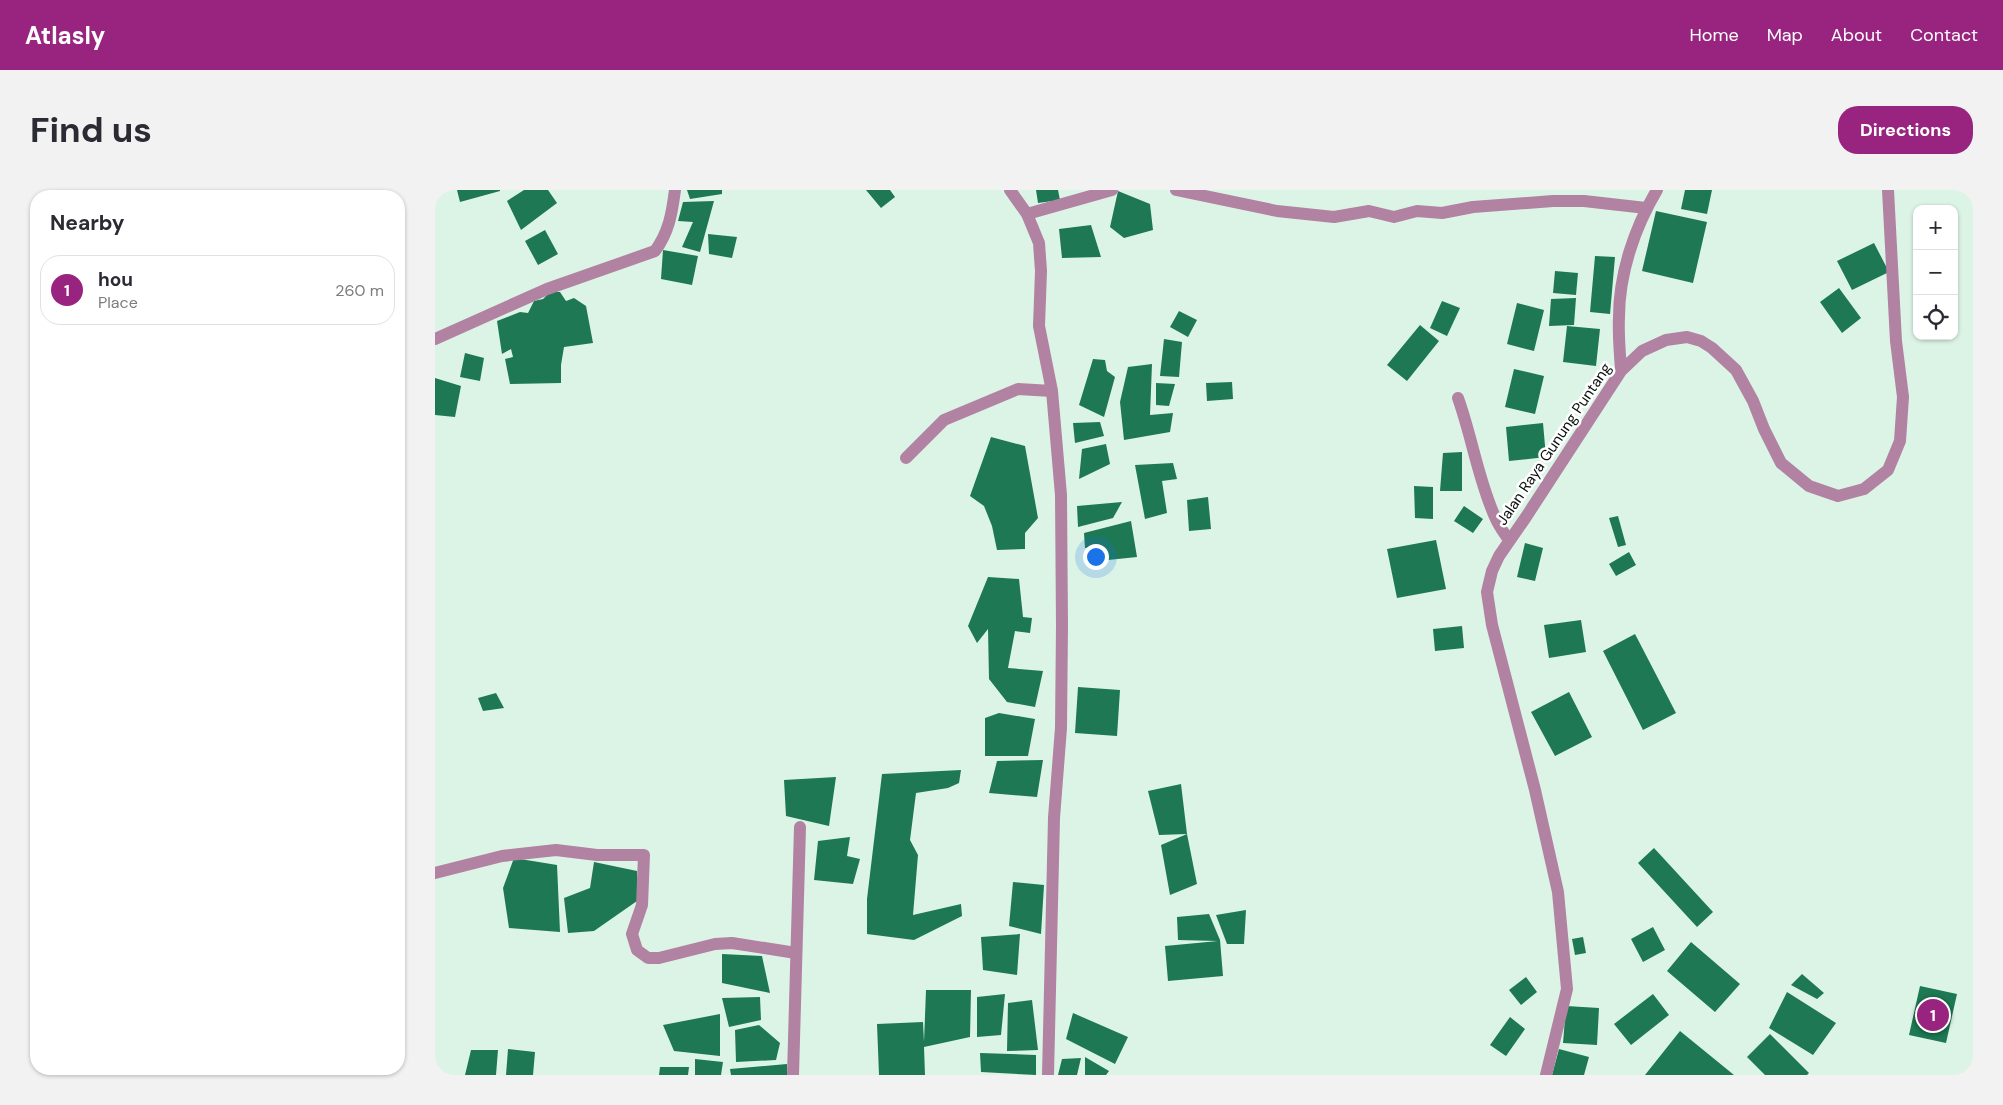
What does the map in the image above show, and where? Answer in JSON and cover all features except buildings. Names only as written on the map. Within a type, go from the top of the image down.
[{"type":"street","points":[[435,339],[547,289],[655,251],[663,240],[671,221],[675,190]]},
{"type":"street","points":[[1010,190],[1027,214],[1039,243],[1041,271],[1039,326],[1052,391],[1061,494],[1061,728],[1054,818],[1048,1075]]},
{"type":"street","points":[[1027,214],[1110,190]]},
{"type":"street","points":[[1176,190],[1277,210],[1334,217],[1369,211],[1394,217],[1417,210],[1443,214],[1473,207],[1553,201],[1584,201],[1646,208]]},
{"type":"street","points":[[1621,371],[1619,316],[1624,276],[1634,238],[1646,208],[1657,190]]},
{"type":"street","name":"Jalan Raya Gunung Puntang","points":[[1545,1075],[1567,989],[1558,892],[1487,599],[1492,571],[1509,540],[1527,517],[1621,371],[1641,351],[1666,340],[1687,337],[1701,341],[1712,348],[1736,370],[1753,401],[1764,429],[1781,462],[1809,486],[1838,496],[1864,488],[1888,470],[1900,441],[1903,397],[1896,341],[1888,190]]},
{"type":"street","points":[[906,458],[944,420],[1019,390],[1052,391]]},
{"type":"street","points":[[1458,398],[1465,417],[1477,466],[1495,518],[1509,540]]},
{"type":"street","points":[[793,1075],[800,827]]},
{"type":"street","points":[[435,873],[502,856],[556,850],[597,855],[644,855],[642,905],[632,934],[637,950],[648,958],[659,958],[715,944],[732,943],[796,953]]},
{"type":"place","name":"hou","points":[[1933,1015]]}]
